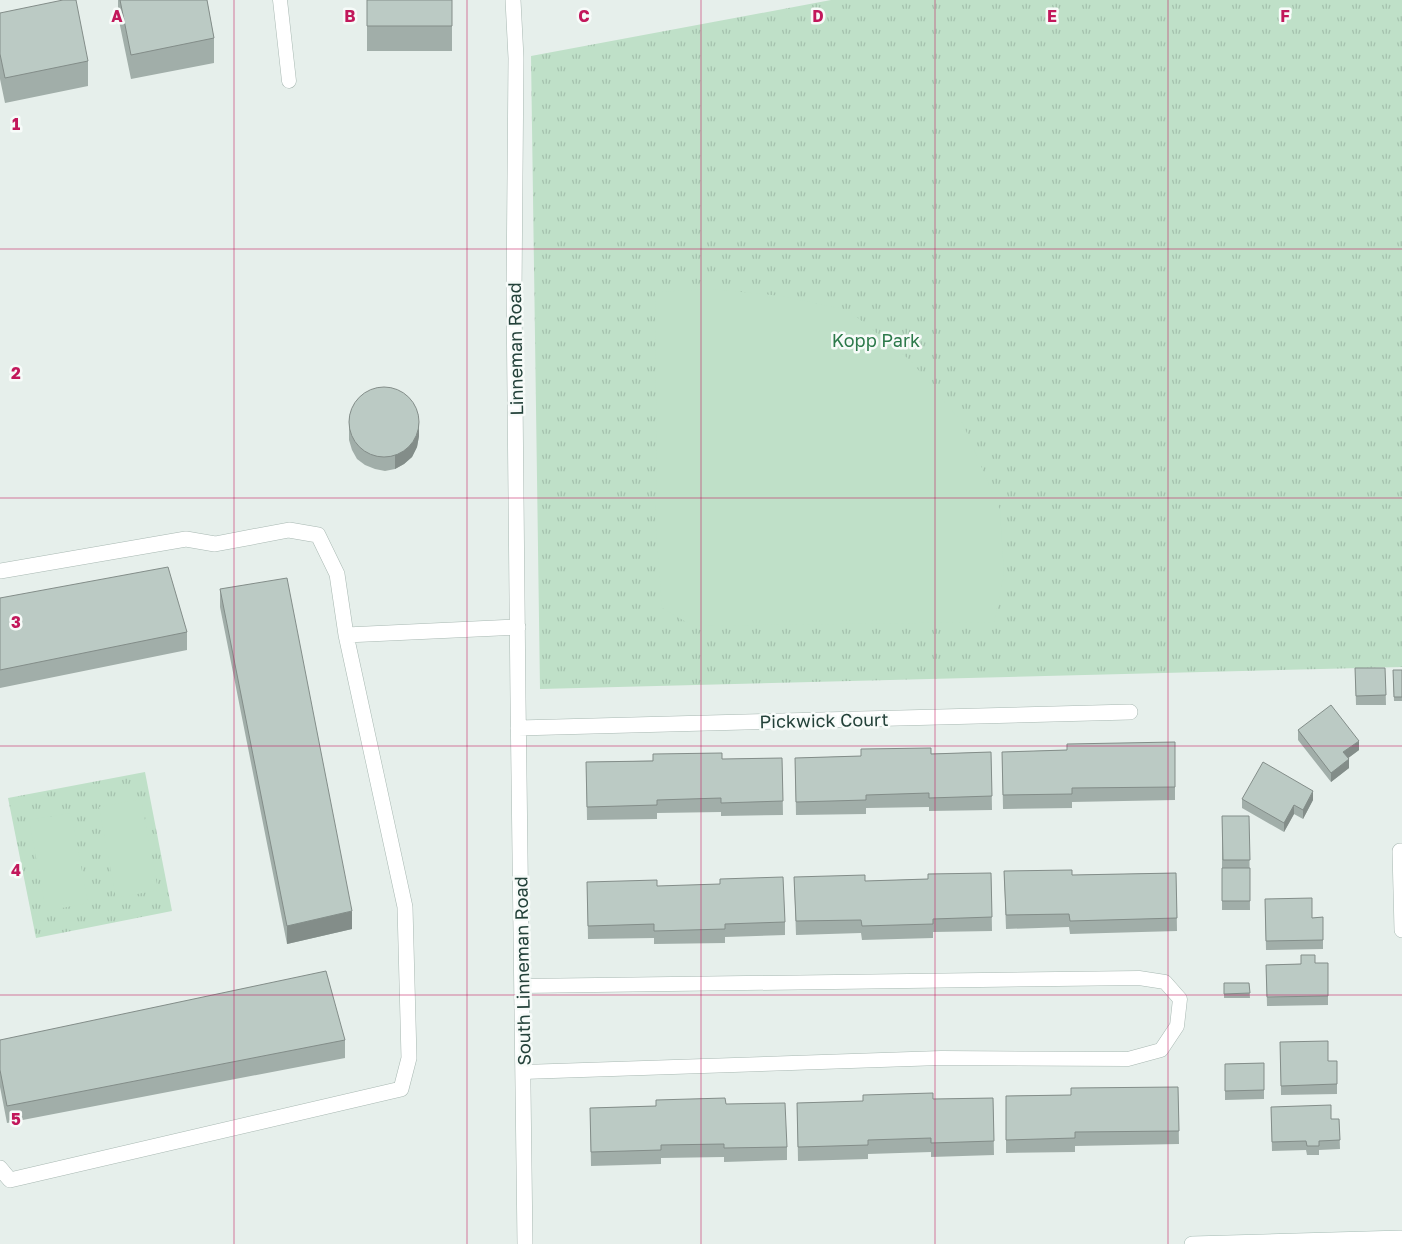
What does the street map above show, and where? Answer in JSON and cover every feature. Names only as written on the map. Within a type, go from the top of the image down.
[{"type":"street","name":"Linneman Road","points":[[513,0],[516,58],[514,294],[518,698]]},
{"type":"street","points":[[0,571],[186,539],[215,544],[289,530],[318,535],[338,574],[346,635],[405,907],[409,1058],[401,1089],[10,1180],[0,1168]]},
{"type":"street","points":[[346,635],[518,627]]},
{"type":"street","name":"South Linneman Road","points":[[518,698],[525,1244]]},
{"type":"street","name":"Pickwick Court","points":[[518,728],[1130,712]]},
{"type":"street","points":[[1402,851],[1400,851],[1402,930]]},
{"type":"street","points":[[1192,1244],[1402,1238]]},
{"type":"lane","points":[[280,0],[289,81]]},
{"type":"lane","points":[[522,986],[1140,978],[1165,982],[1180,999],[1178,1026],[1161,1050],[1128,1059],[941,1058],[523,1072]]},
{"type":"green space","name":"Kopp Park","points":[[831,0],[1402,0],[1402,667],[540,689],[531,56]]},
{"type":"green space","points":[[711,289],[781,296],[848,310],[911,361],[963,424],[1000,510],[1004,575],[994,622],[693,626],[662,608],[655,513],[657,498],[655,292]]},
{"type":"green space","points":[[145,772],[172,911],[36,938],[8,798]]},
{"type":"green space","points":[[141,799],[158,890],[116,898],[99,807]]},
{"type":"green space","points":[[71,813],[88,903],[46,911],[29,820]]},
{"type":"building","points":[[63,0],[76,0],[88,61],[5,78],[0,54],[0,13]]},
{"type":"building","points":[[120,0],[207,0],[214,38],[131,55]]},
{"type":"building","points":[[367,0],[452,0],[452,26],[367,26]]},
{"type":"building","points":[[384,387],[403,393],[413,403],[419,422],[413,441],[403,451],[384,457],[365,451],[355,441],[349,422],[355,403],[365,393]]},
{"type":"building","points":[[168,567],[187,632],[0,670],[0,598]]},
{"type":"building","points":[[287,578],[352,911],[287,926],[220,589]]},
{"type":"building","points":[[1355,668],[1385,668],[1386,695],[1356,696]]},
{"type":"building","points":[[1393,670],[1402,670],[1402,697],[1394,697]]},
{"type":"building","points":[[1331,705],[1359,741],[1343,752],[1349,759],[1331,773],[1298,730]]},
{"type":"building","points":[[1175,742],[1175,787],[1072,788],[1072,794],[1003,795],[1002,752],[1067,750],[1067,744]]},
{"type":"building","points":[[931,748],[931,754],[991,752],[992,796],[929,798],[929,793],[866,795],[866,800],[796,802],[795,758],[861,756],[861,749]]},
{"type":"building","points":[[722,753],[722,759],[782,758],[783,801],[721,803],[721,798],[657,800],[657,805],[587,807],[586,762],[653,761],[653,754]]},
{"type":"building","points":[[1263,762],[1313,791],[1303,810],[1294,805],[1284,823],[1242,799]]},
{"type":"building","points":[[1222,816],[1249,816],[1250,860],[1223,860]]},
{"type":"building","points":[[1222,868],[1250,868],[1250,901],[1222,901]]},
{"type":"building","points":[[1072,870],[1072,875],[1176,873],[1177,918],[1070,921],[1069,914],[1006,915],[1004,871]]},
{"type":"building","points":[[991,873],[992,917],[933,919],[933,924],[862,926],[861,920],[796,921],[794,877],[865,875],[865,881],[928,879],[928,874]]},
{"type":"building","points":[[783,877],[785,922],[725,924],[725,929],[654,931],[654,924],[588,926],[587,882],[657,880],[657,886],[720,884],[720,879]]},
{"type":"building","points":[[1312,898],[1312,918],[1323,917],[1323,940],[1266,941],[1265,899]]},
{"type":"building","points":[[1301,955],[1315,955],[1315,963],[1328,963],[1328,996],[1267,997],[1266,965],[1301,964]]},
{"type":"building","points":[[326,971],[345,1040],[7,1106],[0,1070],[0,1040]]},
{"type":"building","points":[[1224,983],[1249,983],[1250,993],[1224,994]]},
{"type":"building","points":[[1328,1041],[1328,1061],[1337,1061],[1337,1084],[1281,1086],[1280,1042]]},
{"type":"building","points":[[1264,1063],[1264,1090],[1225,1091],[1225,1064]]},
{"type":"building","points":[[1178,1087],[1179,1131],[1075,1132],[1075,1138],[1006,1140],[1006,1096],[1071,1095],[1071,1088]]},
{"type":"building","points":[[933,1093],[933,1099],[993,1098],[994,1141],[931,1143],[931,1138],[868,1140],[868,1145],[798,1147],[797,1103],[863,1101],[863,1095]]},
{"type":"building","points":[[725,1098],[726,1104],[785,1103],[787,1147],[724,1148],[724,1144],[661,1145],[661,1150],[591,1152],[590,1108],[656,1106],[656,1100]]},
{"type":"building","points":[[1331,1105],[1331,1119],[1339,1119],[1340,1140],[1319,1141],[1319,1146],[1307,1146],[1306,1141],[1272,1142],[1271,1107]]}]
